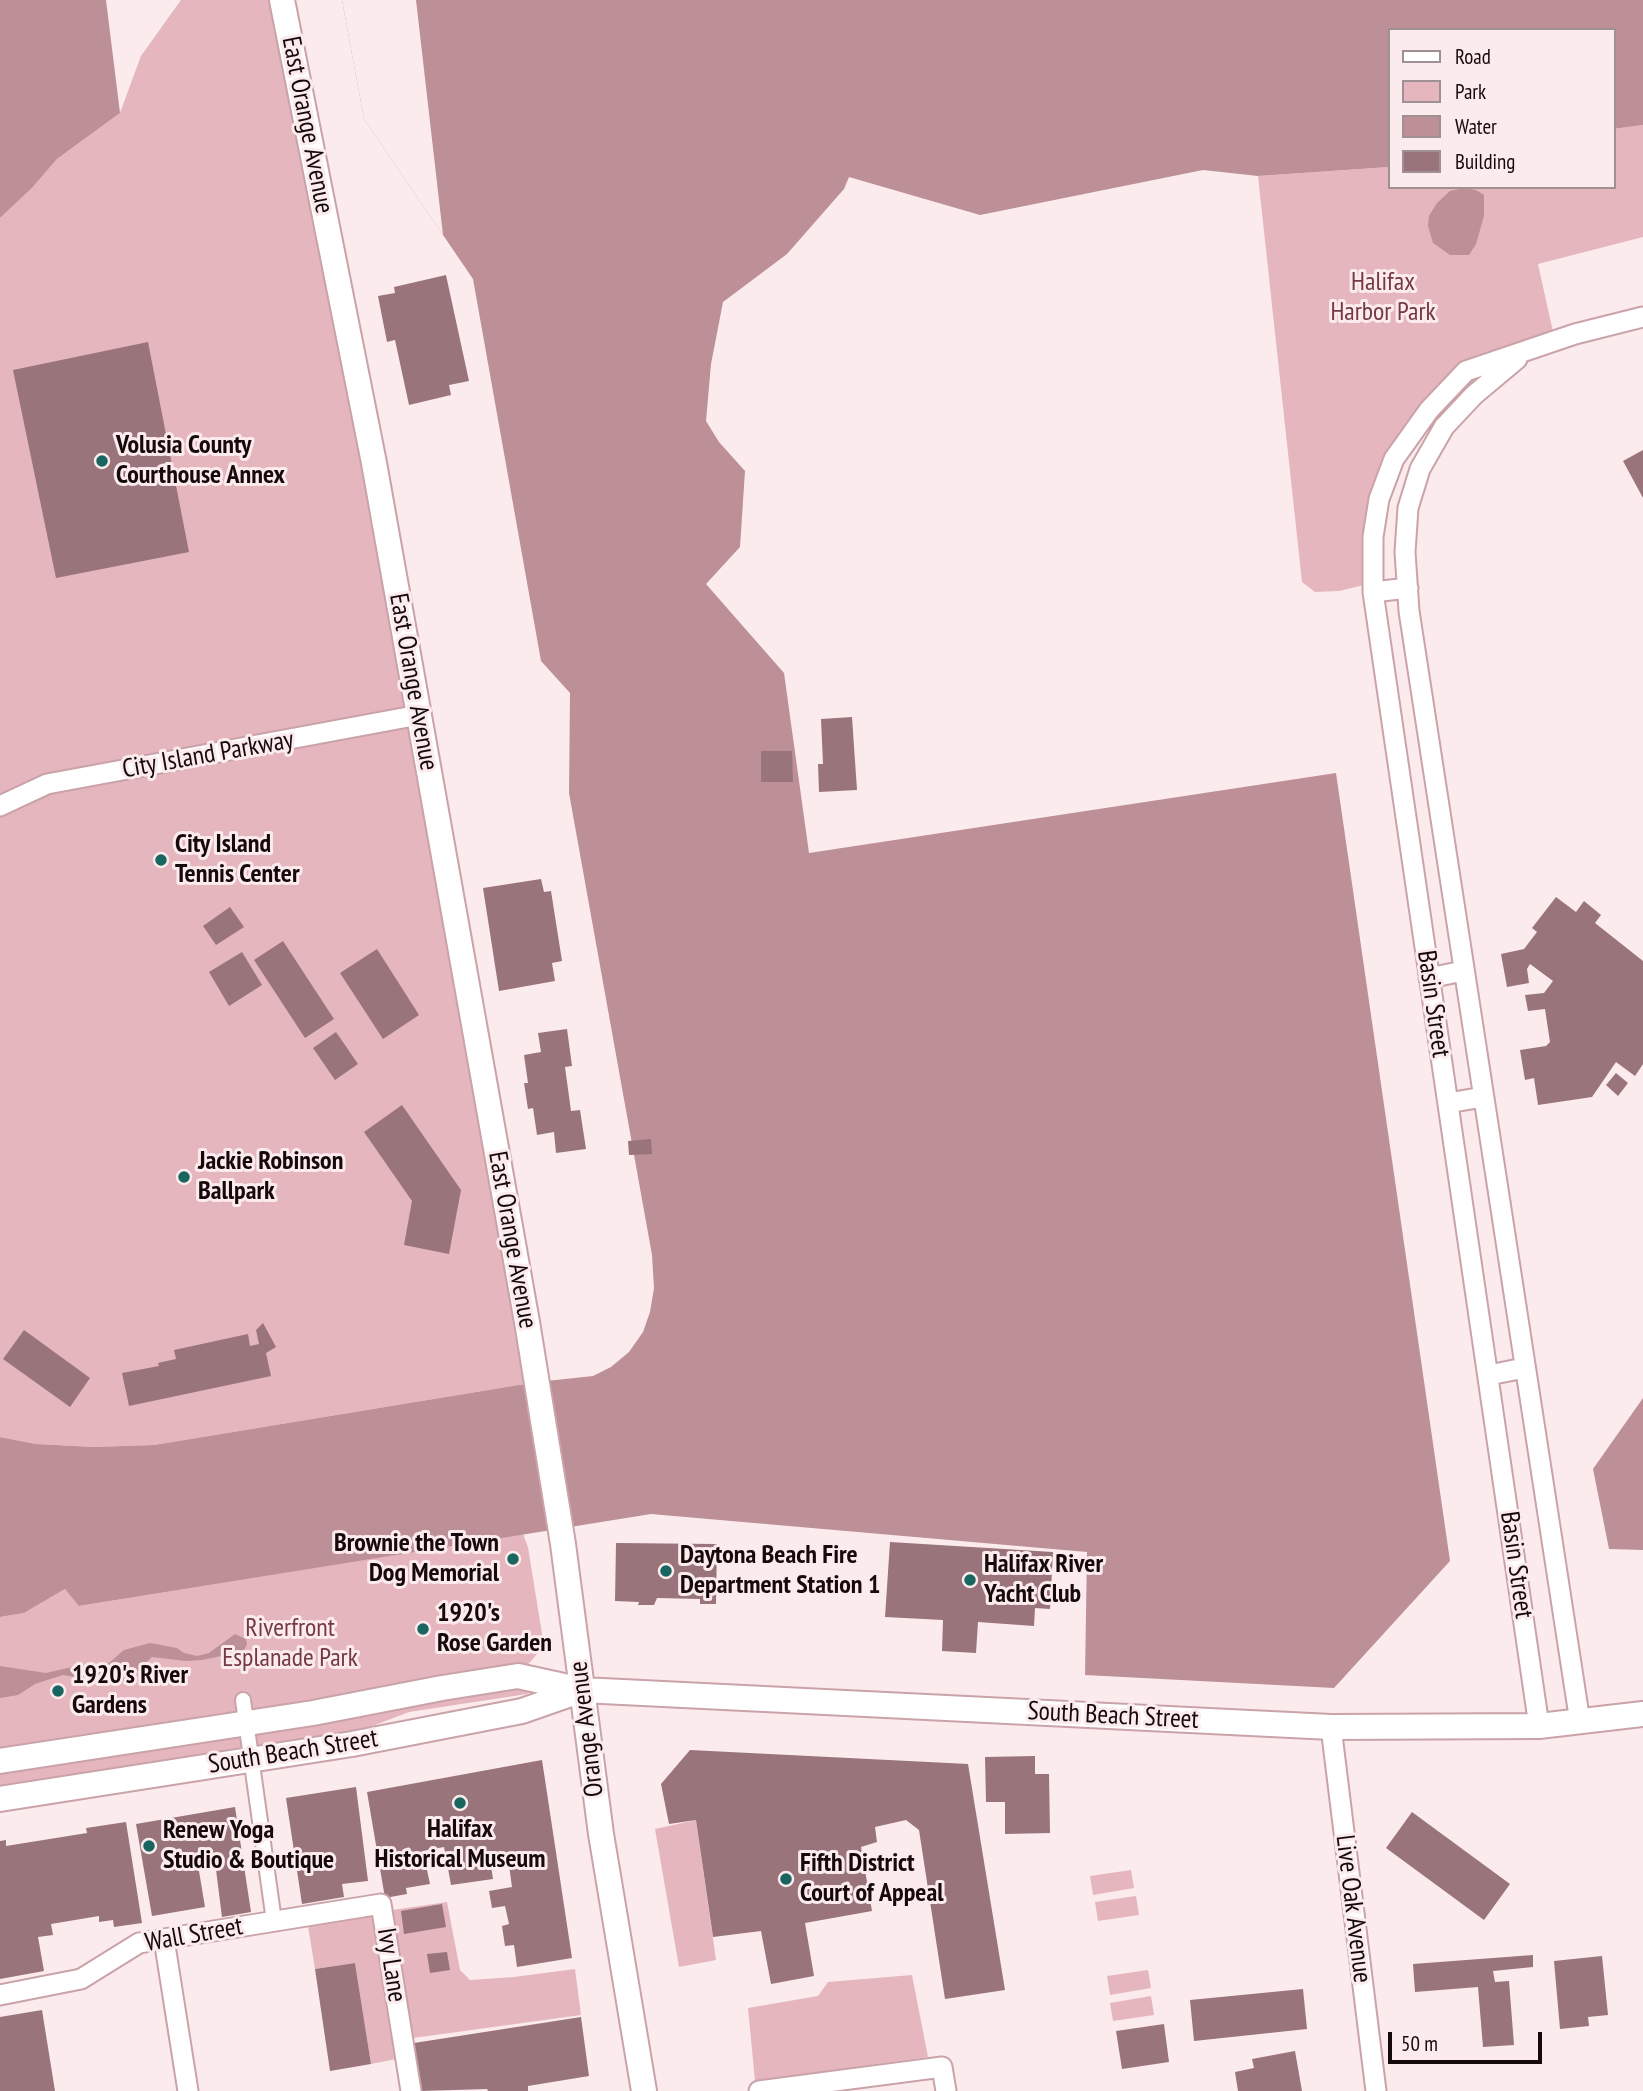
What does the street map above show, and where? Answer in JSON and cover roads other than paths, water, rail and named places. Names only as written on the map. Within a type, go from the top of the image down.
[{"type":"street","name":"East Orange Avenue","points":[[282,0],[374,463],[534,1366]]},
{"type":"street","name":"Basin Street","points":[[1539,1726],[1373,592],[1373,537],[1380,499],[1394,459],[1429,410],[1466,371],[1575,334],[1643,317]]},
{"type":"street","name":"Basin Street","points":[[1526,351],[1474,395],[1444,427],[1420,469],[1408,508],[1405,552],[1434,776],[1580,1722]]},
{"type":"street","points":[[1373,592],[1408,588]]},
{"type":"street","name":"City Island Parkway","points":[[0,807],[47,784],[419,715]]},
{"type":"street","points":[[1401,783],[1434,776]]},
{"type":"street","points":[[1429,978],[1464,971]]},
{"type":"street","points":[[1448,1103],[1483,1097]]},
{"type":"street","name":"Orange Avenue","points":[[534,1366],[563,1544],[601,1834],[644,2091]]},
{"type":"street","points":[[1489,1375],[1524,1367]]},
{"type":"street","name":"South Beach Street","points":[[0,1761],[245,1712],[313,1713],[518,1676],[582,1690],[1331,1727],[1539,1726],[1643,1714]]},
{"type":"street","name":"South Beach Street","points":[[0,1798],[352,1744],[522,1712],[582,1690]]},
{"type":"street","points":[[245,1712],[274,1921]]},
{"type":"street","name":"Live Oak Avenue","points":[[1331,1727],[1376,2091]]},
{"type":"street","name":"Ivy Lane","points":[[274,1921],[381,1904],[411,2091]]},
{"type":"street","name":"Wall Street","points":[[0,1996],[81,1979],[139,1943],[274,1921]]},
{"type":"street","points":[[164,1939],[188,2091]]},
{"type":"street","points":[[759,2091],[942,2067],[946,2091]]},
{"type":"water","points":[[0,0],[181,0],[141,56],[120,113],[57,159],[32,188],[0,218]]},
{"type":"water","points":[[342,0],[1643,0],[1643,125],[1615,129],[1615,28],[1388,28],[1388,167],[1258,176],[1203,170],[980,215],[849,177],[844,189],[787,254],[723,302],[711,364],[706,421],[719,442],[745,471],[740,547],[706,584],[784,673],[809,853],[1336,773],[1450,1561],[1334,1688],[1085,1675],[1087,1552],[651,1514],[79,1606],[65,1589],[24,1613],[0,1617],[0,1437],[36,1444],[94,1447],[154,1445],[537,1382],[593,1376],[611,1367],[629,1352],[643,1332],[650,1312],[654,1288],[652,1255],[569,793],[570,693],[541,661],[473,279],[364,119]]},
{"type":"water","points":[[1470,189],[1484,195],[1484,216],[1476,244],[1469,255],[1450,255],[1433,243],[1428,226],[1429,216],[1437,203],[1450,191]]},
{"type":"water","points":[[1643,1398],[1643,1550],[1609,1549],[1593,1469]]},
{"type":"water","points":[[235,1634],[246,1639],[247,1644],[241,1657],[226,1655],[186,1661],[152,1657],[127,1681],[107,1682],[63,1675],[35,1684],[18,1695],[0,1698],[0,1666],[46,1673],[72,1667],[93,1669],[109,1663],[124,1650],[150,1643],[177,1648],[197,1656],[209,1653]]},
{"type":"place","name":"Volusia County Courthouse Annex","points":[[102,461]]},
{"type":"place","name":"City Island Tennis Center","points":[[161,860]]},
{"type":"place","name":"Jackie Robinson Ballpark","points":[[184,1177]]},
{"type":"place","name":"Brownie the Town Dog Memorial","points":[[513,1559]]},
{"type":"place","name":"Daytona Beach Fire Department Station 1","points":[[666,1571]]},
{"type":"place","name":"Halifax River Yacht Club","points":[[970,1580]]},
{"type":"place","name":"1920's Rose Garden","points":[[423,1629]]},
{"type":"place","name":"1920's River Gardens","points":[[58,1691]]},
{"type":"place","name":"Halifax Historical Museum","points":[[460,1803]]},
{"type":"place","name":"Renew Yoga Studio & Boutique","points":[[149,1846]]},
{"type":"place","name":"Fifth District Court of Appeal","points":[[786,1879]]},
{"type":"park label","name":"Halifax Harbor Park","points":[[1383,298]]},
{"type":"park label","name":"Riverfront Esplanade Park","points":[[290,1644]]}]
